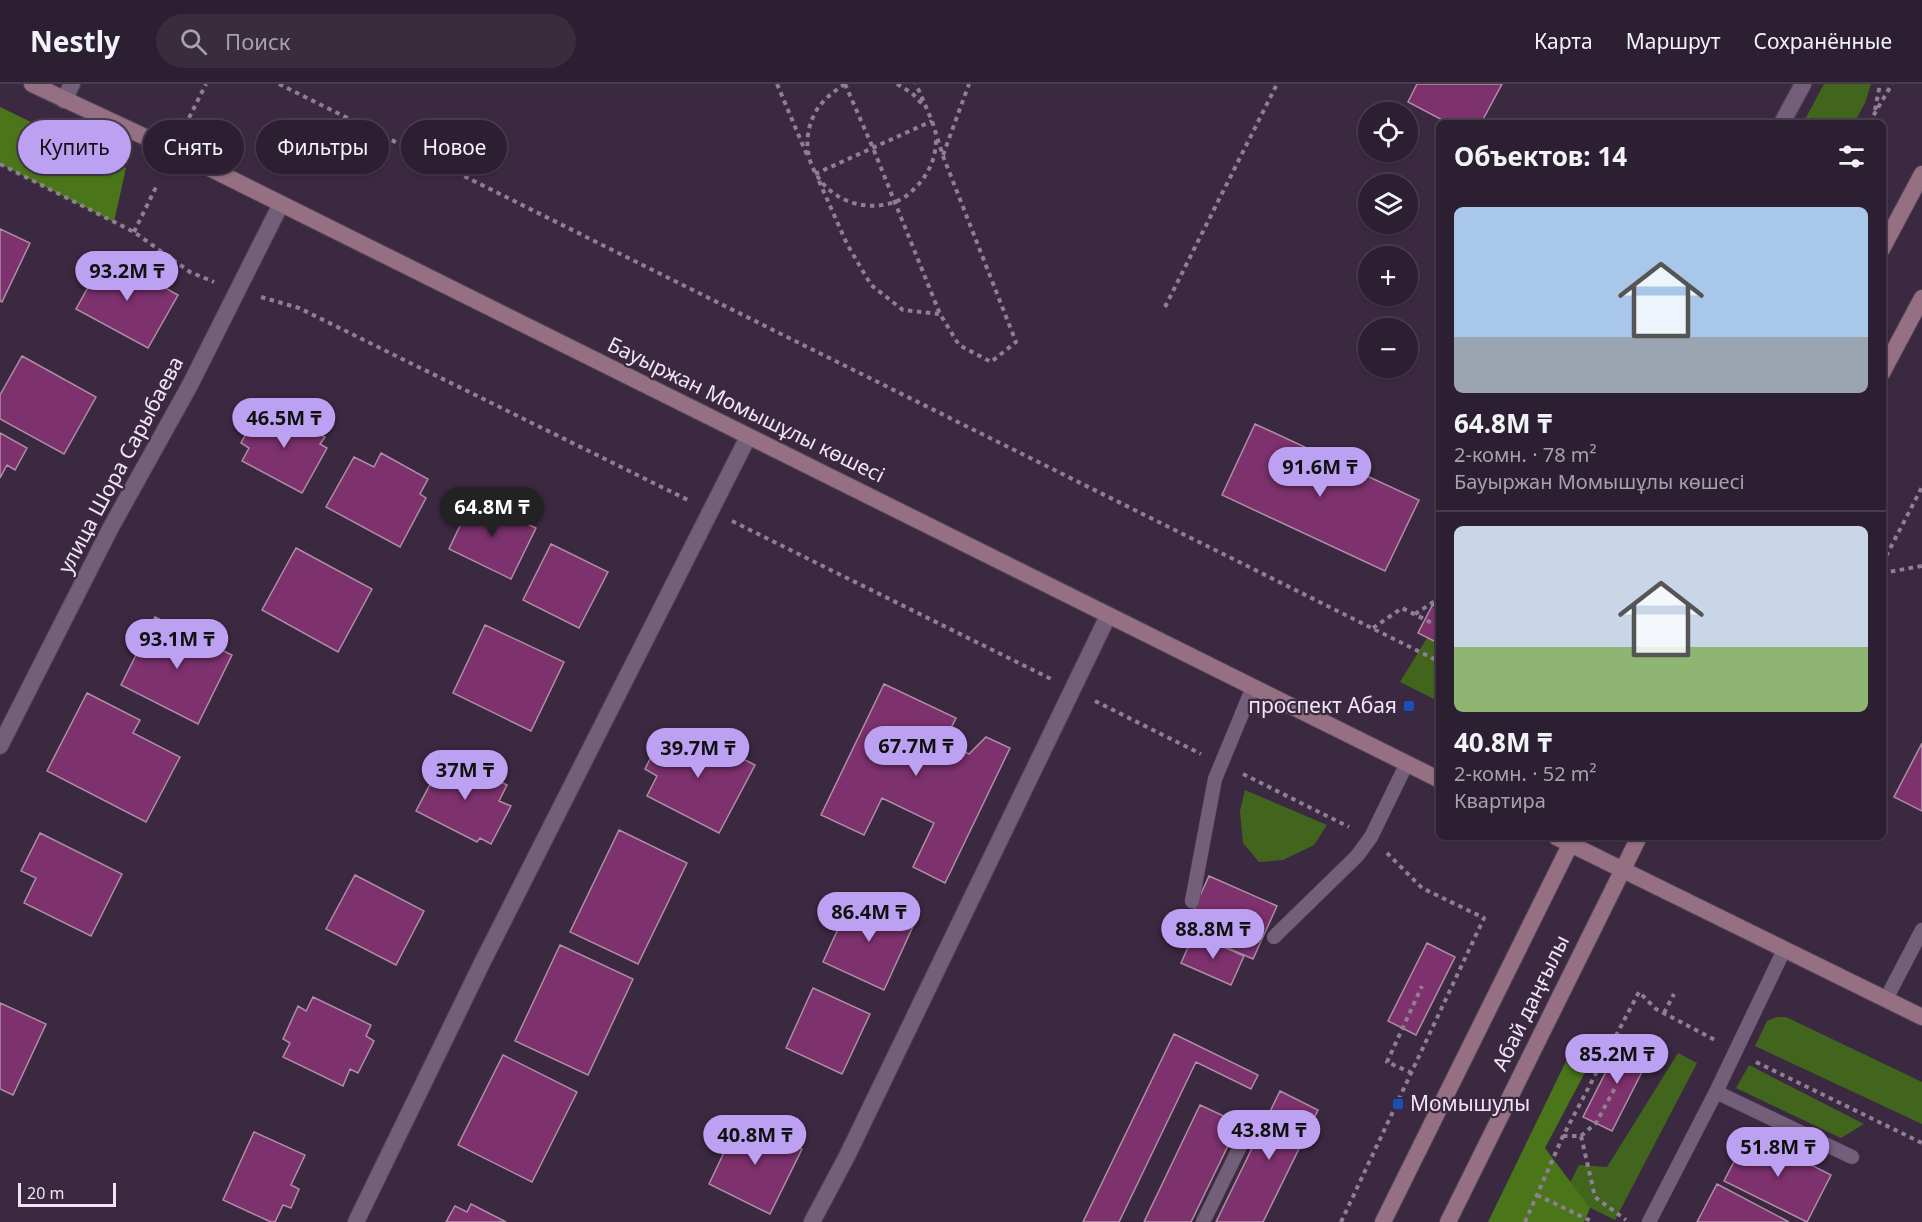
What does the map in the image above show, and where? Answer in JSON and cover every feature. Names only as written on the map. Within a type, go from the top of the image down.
[{"type":"main road","name":"Бауыржан Момышұлы көшесі","points":[[32,84],[281,204],[1436,778]]},
{"type":"main road","points":[[1886,242],[1922,174]]},
{"type":"main road","points":[[1886,366],[1922,298]]},
{"type":"main road","name":"Абай даңғылы","points":[[1383,1222],[1567,840]]},
{"type":"main road","points":[[1569,840],[1623,870],[1922,1017]]},
{"type":"main road","name":"Абай даңғылы","points":[[1448,1222],[1638,840]]},
{"type":"street","points":[[64,100],[72,84]]},
{"type":"street","points":[[1784,120],[1803,84]]},
{"type":"street","name":"улица Шора Сарыбаева","points":[[0,746],[110,529],[190,385],[281,204]]},
{"type":"street","points":[[356,1222],[482,963],[748,436]]},
{"type":"street","points":[[812,1222],[847,1156],[1108,616]]},
{"type":"lane","points":[[1191,901],[1215,779],[1253,687]]},
{"type":"lane","points":[[1274,938],[1357,856],[1371,837],[1407,763]]},
{"type":"lane","points":[[1886,999],[1922,930]]},
{"type":"lane","points":[[1649,1222],[1716,1092],[1784,950]]},
{"type":"lane","points":[[1716,1092],[1852,1157]]},
{"type":"lane","points":[[1203,1222],[1252,1120]]},
{"type":"path","points":[[188,120],[206,84]]},
{"type":"path","points":[[279,84],[1436,660]]},
{"type":"path","points":[[777,84],[847,244],[871,285],[903,310],[940,314]]},
{"type":"path","points":[[897,84],[912,93],[924,105],[932,121],[936,141],[933,161],[925,178],[911,193],[894,203],[876,207],[858,205],[841,199],[815,174],[808,154],[808,133],[815,113],[827,96],[845,84],[873,148],[894,203],[940,314],[959,345],[991,362],[1016,342],[943,156],[932,121],[916,84]]},
{"type":"path","points":[[943,156],[969,84]]},
{"type":"path","points":[[1165,307],[1277,84]]},
{"type":"path","points":[[1874,115],[1880,84]]},
{"type":"path","points":[[1871,120],[1893,84]]},
{"type":"path","points":[[815,174],[932,121]]},
{"type":"path","points":[[0,164],[134,232],[190,272],[238,290],[299,308],[1371,837],[1422,888],[1484,918],[1341,1222]]},
{"type":"path","points":[[134,232],[157,185]]},
{"type":"path","points":[[1886,556],[1922,487]]},
{"type":"path","points":[[1886,572],[1922,566]]},
{"type":"path","points":[[1415,614],[1436,600]]},
{"type":"path","points":[[1372,628],[1402,608],[1436,625]]},
{"type":"path","points":[[1412,1073],[1387,1062],[1422,986]]},
{"type":"path","points":[[1525,1222],[1563,1136],[1639,992],[1656,1009],[1734,1051],[1922,1143]]},
{"type":"path","points":[[1664,1013],[1674,994]]},
{"type":"path","points":[[1563,1136],[1581,1136],[1596,1124],[1616,1086]]},
{"type":"path","points":[[1581,1136],[1595,1197],[1629,1222]]},
{"type":"path","points":[[1537,1195],[1593,1222]]},
{"type":"green space","points":[[1824,84],[1871,84],[1865,103],[1856,120],[1805,120]]},
{"type":"green space","points":[[0,107],[27,120],[18,120],[18,173],[0,164]]},
{"type":"green space","points":[[20,174],[125,174],[114,222]]},
{"type":"green space","points":[[1427,638],[1436,642],[1436,700],[1400,682]]},
{"type":"green space","points":[[1245,790],[1327,825],[1314,845],[1283,860],[1259,862],[1243,843],[1240,811]]},
{"type":"green space","points":[[1777,1017],[1786,1017],[1922,1082],[1922,1124],[1755,1046],[1767,1021]]},
{"type":"green space","points":[[1571,1051],[1591,1061],[1545,1148],[1590,1208],[1584,1222],[1488,1222]]},
{"type":"green space","points":[[1678,1053],[1697,1063],[1615,1220],[1564,1195],[1579,1165],[1607,1167]]},
{"type":"green space","points":[[1749,1065],[1864,1124],[1841,1138],[1736,1088]]},
{"type":"building","points":[[1417,84],[1502,84],[1483,120],[1442,120],[1418,107],[1418,102],[1408,102]]},
{"type":"building","points":[[0,229],[30,243],[2,302],[0,301]]},
{"type":"building","points":[[106,255],[178,295],[148,348],[76,309]]},
{"type":"building","points":[[22,356],[96,397],[64,454],[0,419],[0,395]]},
{"type":"building","points":[[274,409],[325,437],[320,444],[327,448],[302,493],[242,461],[249,448],[241,443],[257,413],[268,419]]},
{"type":"building","points":[[1255,424],[1419,500],[1385,571],[1222,495]]},
{"type":"building","points":[[0,433],[27,448],[15,470],[7,465],[0,478]]},
{"type":"building","points":[[381,453],[428,479],[420,494],[426,498],[400,547],[326,507],[354,457],[374,467]]},
{"type":"building","points":[[473,498],[536,528],[511,579],[449,549]]},
{"type":"building","points":[[551,544],[608,572],[579,628],[523,600]]},
{"type":"building","points":[[296,548],[372,589],[338,652],[262,610]]},
{"type":"building","points":[[1433,604],[1436,606],[1436,642],[1418,633]]},
{"type":"building","points":[[155,617],[232,655],[198,724],[121,685]]},
{"type":"building","points":[[485,625],[564,662],[531,731],[453,693]]},
{"type":"building","points":[[884,684],[956,718],[944,742],[969,754],[986,737],[1010,748],[945,883],[913,867],[934,823],[882,798],[864,835],[821,815]]},
{"type":"building","points":[[87,693],[140,720],[133,733],[180,757],[146,822],[47,771]]},
{"type":"building","points":[[686,730],[755,765],[719,833],[647,796],[657,776],[645,769],[661,737],[678,746]]},
{"type":"building","points":[[1922,743],[1922,811],[1894,797]]},
{"type":"building","points":[[446,754],[507,785],[499,801],[511,806],[491,844],[480,838],[477,842],[416,811]]},
{"type":"building","points":[[619,830],[687,863],[638,964],[570,932]]},
{"type":"building","points":[[40,833],[122,874],[91,936],[24,903],[36,878],[21,871]]},
{"type":"building","points":[[355,875],[424,911],[396,965],[326,929]]},
{"type":"building","points":[[1209,876],[1277,906],[1253,959],[1185,929]]},
{"type":"building","points":[[853,896],[914,924],[884,990],[823,962]]},
{"type":"building","points":[[1194,934],[1244,956],[1231,985],[1181,963]]},
{"type":"building","points":[[1427,943],[1455,957],[1416,1035],[1388,1021]]},
{"type":"building","points":[[560,945],[633,979],[588,1075],[515,1041]]},
{"type":"building","points":[[813,988],[870,1014],[842,1074],[786,1048]]},
{"type":"building","points":[[313,997],[371,1025],[366,1036],[374,1041],[358,1073],[350,1069],[343,1086],[283,1057],[290,1043],[283,1039],[298,1006],[306,1011]]},
{"type":"building","points":[[0,1003],[46,1024],[13,1095],[0,1089]]},
{"type":"building","points":[[1174,1034],[1258,1075],[1251,1089],[1196,1062],[1119,1222],[1083,1222]]},
{"type":"building","points":[[1622,1040],[1651,1054],[1612,1131],[1583,1117]]},
{"type":"building","points":[[503,1055],[577,1092],[532,1182],[458,1145]]},
{"type":"building","points":[[1280,1091],[1318,1110],[1263,1222],[1216,1222]]},
{"type":"building","points":[[1200,1105],[1239,1123],[1191,1222],[1144,1222]]},
{"type":"building","points":[[740,1119],[802,1149],[770,1214],[709,1184]]},
{"type":"building","points":[[254,1132],[305,1155],[291,1185],[299,1189],[291,1208],[283,1205],[275,1222],[223,1200]]},
{"type":"building","points":[[1749,1133],[1831,1175],[1807,1222],[1724,1181]]},
{"type":"building","points":[[1717,1184],[1789,1222],[1697,1222]]},
{"type":"building","points":[[471,1204],[506,1222],[446,1222],[455,1206],[467,1212]]},
{"type":"place","name":"проспект Абая","points":[[1409,706]]},
{"type":"place","name":"Момышулы","points":[[1398,1104]]}]
